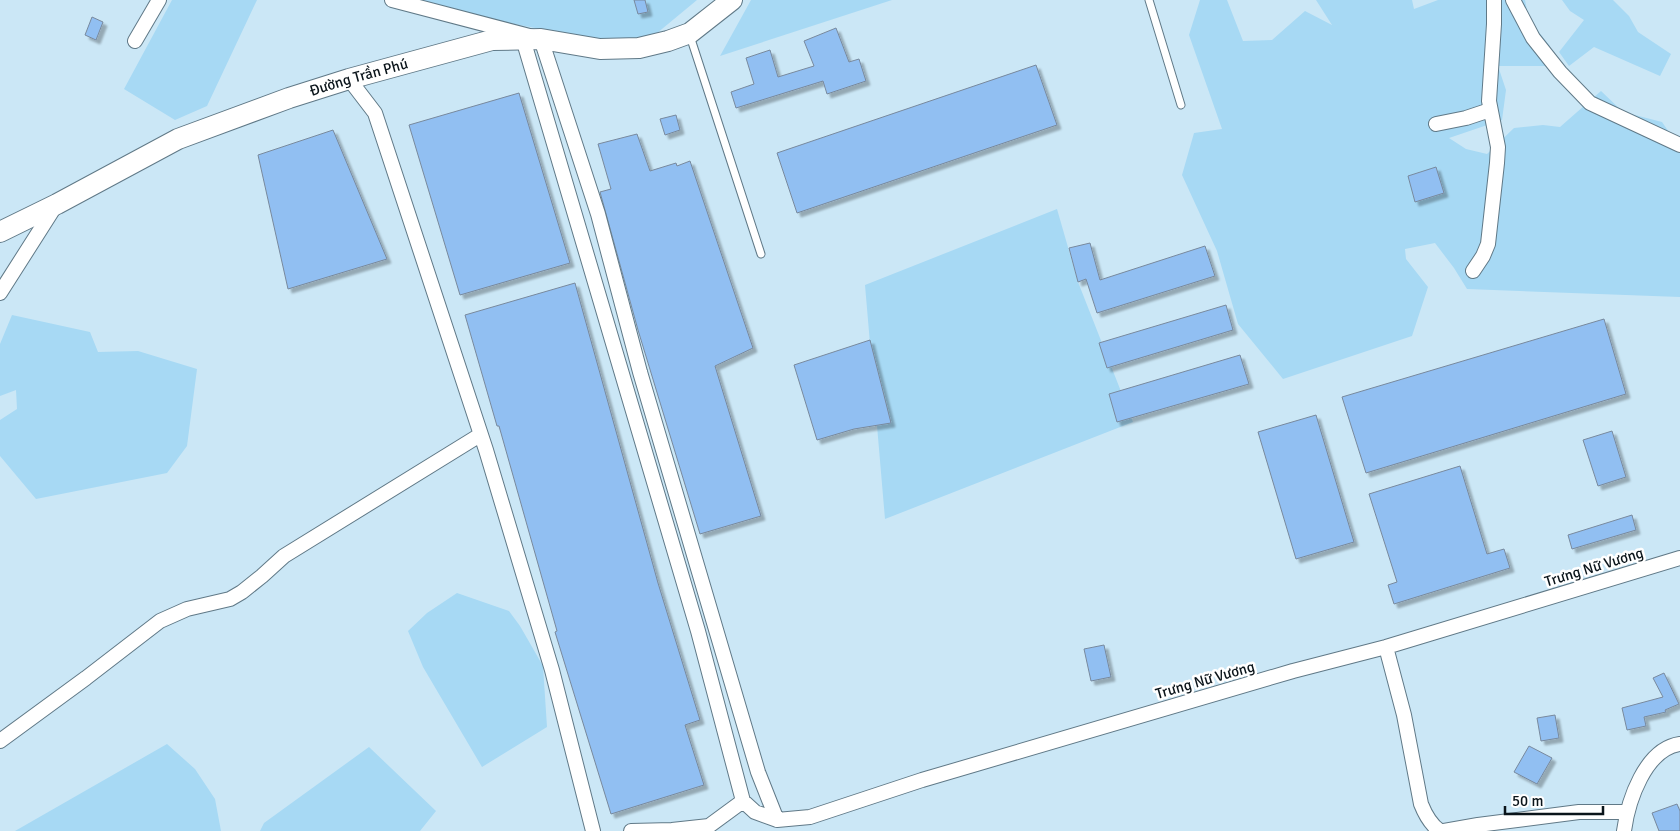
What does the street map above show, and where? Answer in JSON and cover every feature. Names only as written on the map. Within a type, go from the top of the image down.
[{"type":"main road","name":"Đường Trần Phú","points":[[0,232],[58,204],[178,139],[289,98],[349,79],[492,40],[532,39],[600,49],[640,48],[690,33],[732,0]]},
{"type":"street","points":[[135,41],[158,0]]},
{"type":"street","points":[[392,0],[532,39]]},
{"type":"street","points":[[1472,270],[1486,250],[1493,216],[1498,154],[1488,92],[1494,24],[1494,0]]},
{"type":"street","points":[[1513,0],[1537,44],[1560,72],[1590,103],[1680,145]]},
{"type":"street","points":[[532,39],[698,631],[743,801],[709,826],[672,830],[631,831]]},
{"type":"street","points":[[532,39],[598,214],[640,372],[758,772],[777,820]]},
{"type":"street","points":[[349,79],[375,112],[480,435],[552,670],[593,831]]},
{"type":"street","points":[[1436,124],[1466,118],[1490,110]]},
{"type":"street","points":[[0,293],[58,204]]},
{"type":"street","points":[[0,741],[160,621],[187,609],[230,599],[242,592],[284,556],[480,435]]},
{"type":"street","name":"Trưng Nữ Vương","points":[[743,801],[755,812],[777,820],[810,817],[922,780],[1293,671],[1386,647],[1680,558]]},
{"type":"street","points":[[1386,647],[1404,715],[1421,804],[1435,828],[1442,831],[1478,824],[1579,812],[1627,812]]},
{"type":"street","points":[[1624,831],[1627,812],[1645,769],[1655,756],[1666,748],[1680,744]]},
{"type":"lane","points":[[1149,0],[1181,105]]},
{"type":"lane","points":[[690,33],[761,254]]},
{"type":"shaded area","points":[[172,0],[257,0],[207,106],[175,120],[124,89]]},
{"type":"shaded area","points":[[390,0],[697,0],[639,48]]},
{"type":"shaded area","points":[[751,0],[892,0],[720,56]]},
{"type":"shaded area","points":[[1200,0],[1227,0],[1243,41],[1272,40],[1305,11],[1332,25],[1316,0],[1412,0],[1414,9],[1438,0],[1525,0],[1529,20],[1550,46],[1549,66],[1498,66],[1506,90],[1502,120],[1449,138],[1466,149],[1487,154],[1514,128],[1543,125],[1560,127],[1601,91],[1623,112],[1662,122],[1680,148],[1680,297],[1467,289],[1435,243],[1405,249],[1406,259],[1428,287],[1412,336],[1283,379],[1238,324],[1217,251],[1182,175],[1194,133],[1222,129],[1189,35]]},
{"type":"shaded area","points":[[1562,0],[1613,0],[1629,16],[1638,32],[1671,54],[1660,76],[1594,47],[1569,66],[1559,52],[1584,20],[1570,11]]},
{"type":"shaded area","points":[[1057,209],[1078,282],[1133,422],[885,519],[865,285]]},
{"type":"shaded area","points":[[12,315],[90,332],[98,352],[138,351],[197,369],[187,446],[167,473],[36,499],[0,456],[0,420],[17,409],[16,390],[0,396],[0,344]]},
{"type":"shaded area","points":[[457,593],[509,611],[543,666],[547,727],[482,767],[423,667],[408,631],[427,613]]},
{"type":"shaded area","points":[[167,744],[195,769],[215,799],[221,831],[15,831]]},
{"type":"shaded area","points":[[369,747],[436,811],[420,831],[260,831],[264,823]]},
{"type":"building","points":[[634,0],[645,0],[648,12],[638,14]]},
{"type":"building","points":[[92,17],[103,22],[96,40],[85,35]]},
{"type":"building","points":[[836,28],[849,62],[859,59],[866,81],[827,94],[823,81],[736,108],[731,92],[754,84],[746,58],[770,50],[778,77],[814,66],[804,41]]},
{"type":"building","points":[[1036,65],[1057,125],[797,213],[777,153]]},
{"type":"building","points":[[519,93],[570,263],[460,295],[409,125]]},
{"type":"building","points":[[676,115],[680,130],[665,135],[660,119]]},
{"type":"building","points":[[333,130],[387,259],[288,289],[258,155]]},
{"type":"building","points":[[637,134],[650,171],[676,163],[677,166],[690,161],[753,348],[715,366],[761,516],[700,534],[638,330],[600,192],[611,189],[598,144]]},
{"type":"building","points":[[1436,167],[1444,193],[1415,202],[1408,176]]},
{"type":"building","points":[[1090,243],[1100,280],[1205,246],[1215,276],[1097,313],[1086,279],[1078,282],[1069,248]]},
{"type":"building","points":[[575,283],[658,583],[700,720],[685,725],[704,785],[611,814],[555,632],[557,631],[499,426],[497,426],[465,315]]},
{"type":"building","points":[[1226,305],[1233,330],[1107,368],[1099,343]]},
{"type":"building","points":[[1604,319],[1626,394],[1366,473],[1342,397]]},
{"type":"building","points":[[870,340],[891,423],[854,429],[817,440],[794,365]]},
{"type":"building","points":[[1240,355],[1249,384],[1117,422],[1109,394]]},
{"type":"building","points":[[1316,415],[1354,542],[1296,559],[1258,432]]},
{"type":"building","points":[[1612,431],[1626,477],[1598,486],[1583,440]]},
{"type":"building","points":[[1460,466],[1487,554],[1504,549],[1510,568],[1394,604],[1388,585],[1397,582],[1369,494]]},
{"type":"building","points":[[1632,515],[1636,530],[1572,549],[1568,535]]},
{"type":"building","points":[[1104,645],[1111,677],[1091,681],[1084,649]]},
{"type":"building","points":[[1664,673],[1679,704],[1665,710],[1666,712],[1644,717],[1646,726],[1627,730],[1622,708],[1663,697],[1653,678]]},
{"type":"building","points":[[1555,715],[1559,738],[1541,741],[1537,718]]},
{"type":"building","points":[[1529,746],[1552,758],[1537,784],[1514,772]]},
{"type":"building","points":[[1677,804],[1680,811],[1680,831],[1659,831],[1652,813]]}]
